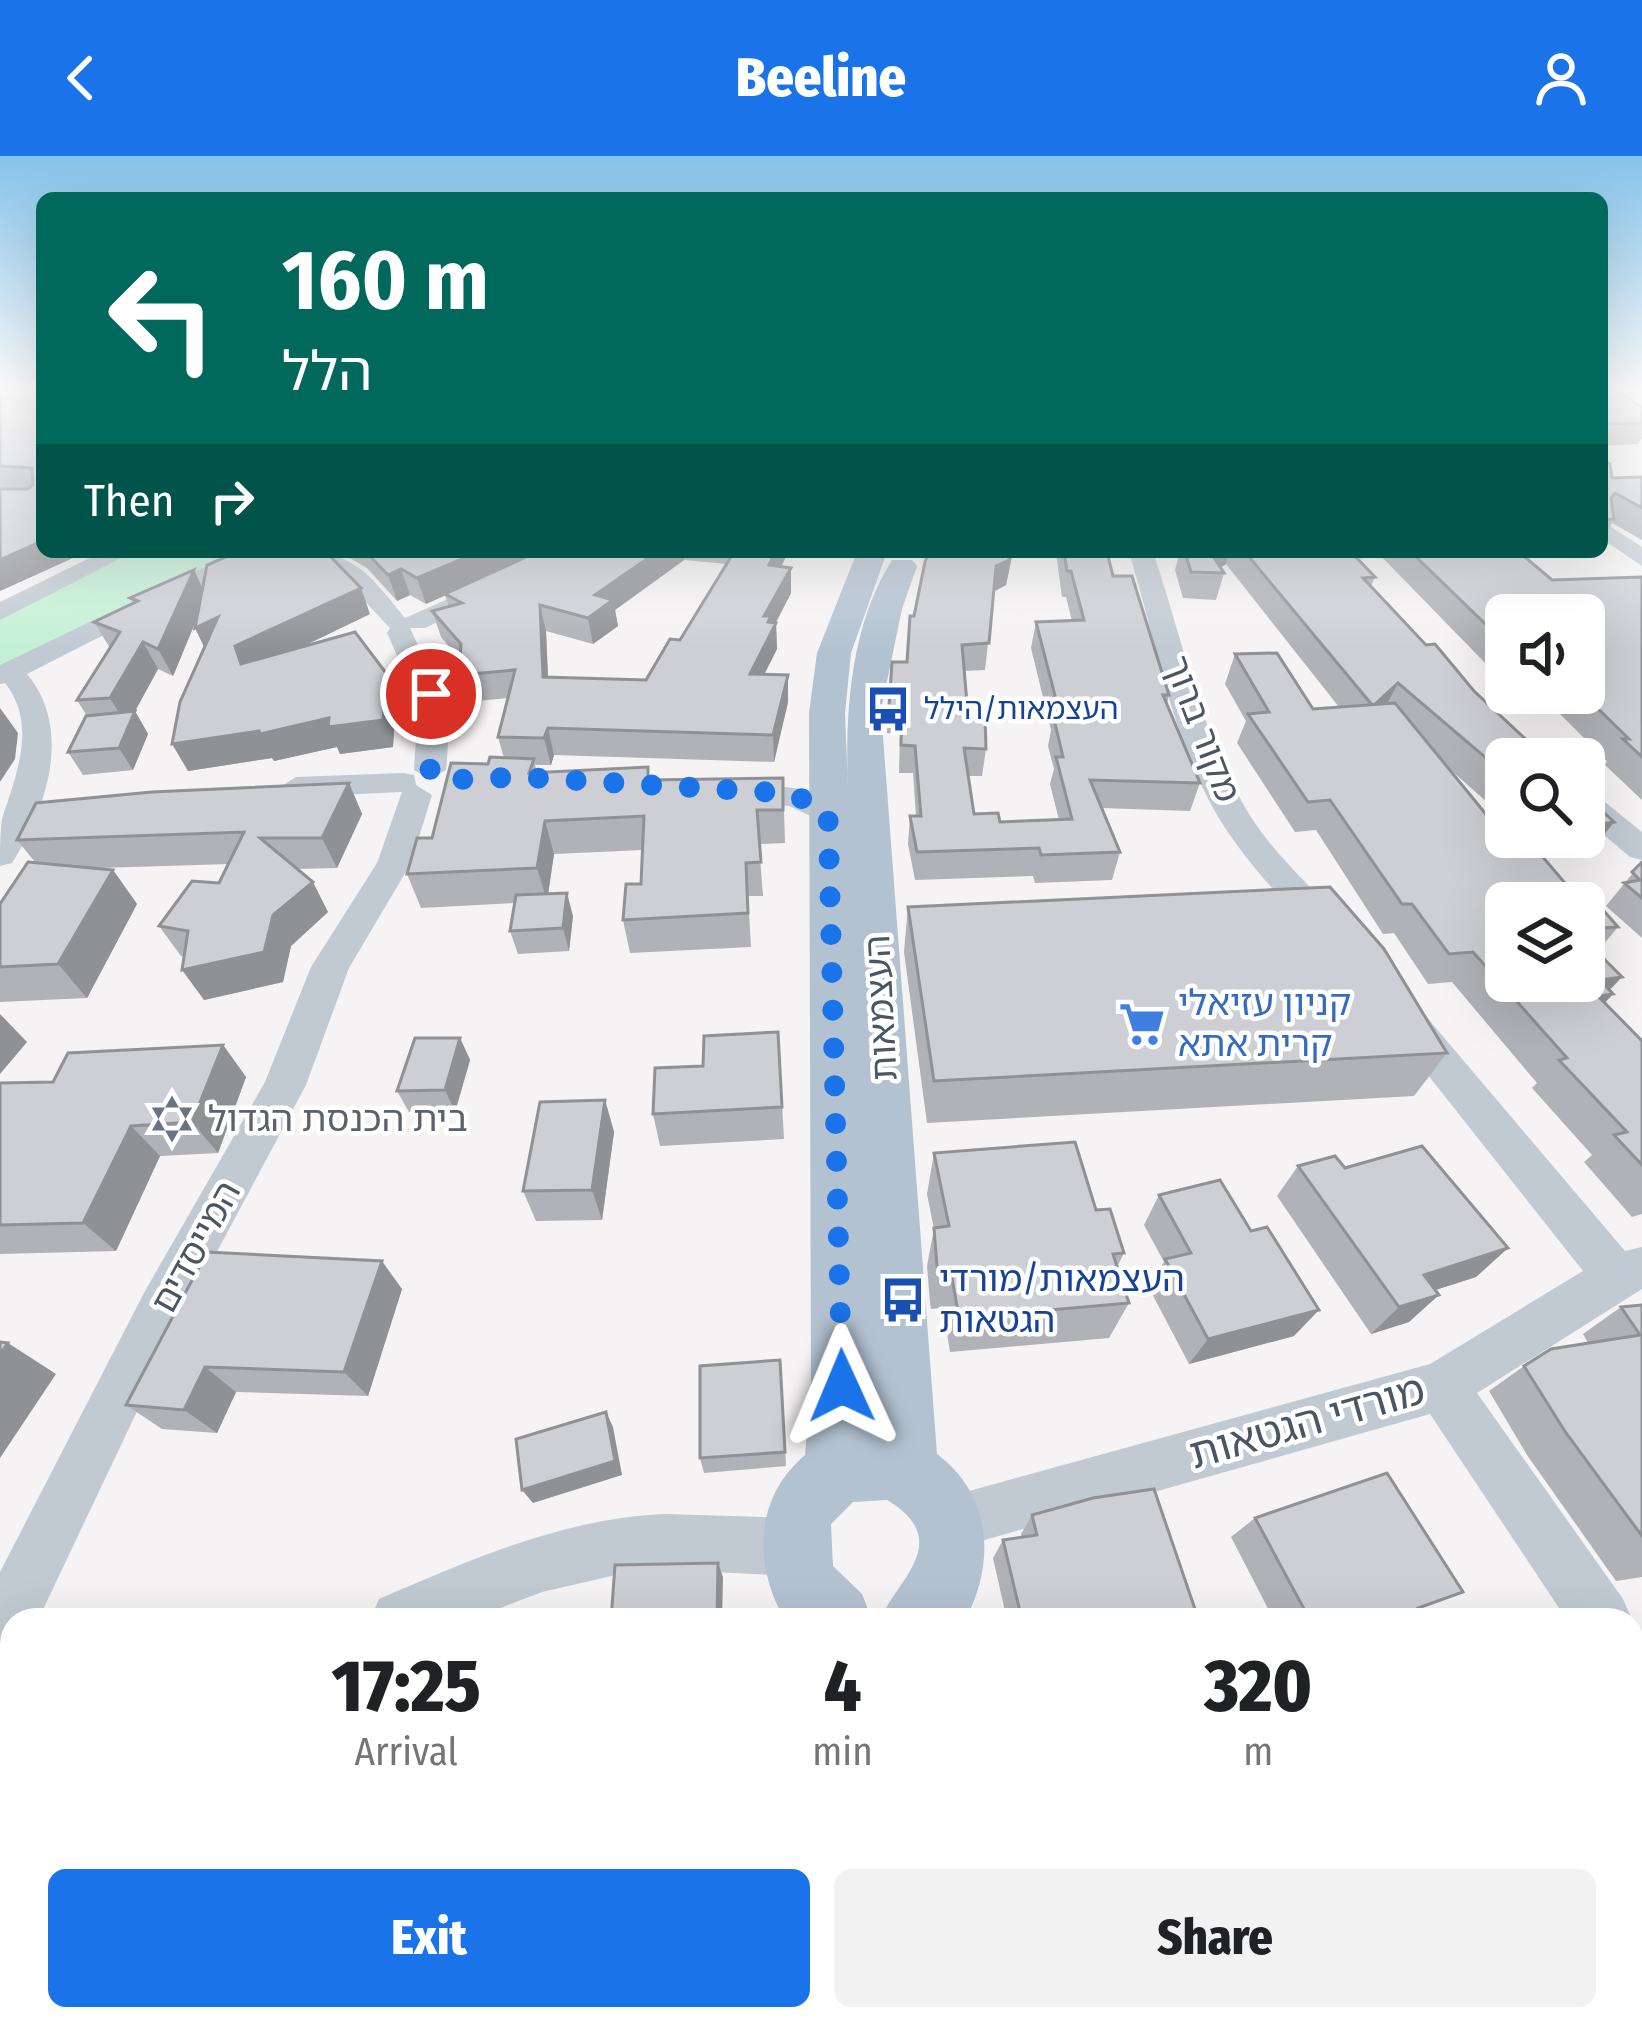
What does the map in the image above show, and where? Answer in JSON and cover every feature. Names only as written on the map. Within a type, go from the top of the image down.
[{"type":"main road","name":"העצמאות","points":[[837,1472],[842,1339],[827,760],[835,653],[870,558]]},
{"type":"main road","name":"העצמאות","points":[[905,558],[886,609],[863,710],[905,1471]]},
{"type":"main road","points":[[817,1598],[806,1502],[837,1472],[859,1464],[905,1471],[939,1501],[949,1522],[953,1549],[950,1575],[930,1608]]},
{"type":"street","points":[[1608,533],[1642,559]]},
{"type":"street","points":[[0,612],[109,558]]},
{"type":"street","points":[[0,855],[20,822],[32,775],[35,723],[32,703],[5,674],[243,558]]},
{"type":"street","name":"המייסדים","points":[[13,1608],[162,1306],[284,1085],[330,967],[394,863],[433,781],[431,694],[403,648],[404,625],[349,570],[329,558]]},
{"type":"street","points":[[404,625],[560,558]]},
{"type":"street","name":"מקור ברוך","points":[[1143,558],[1193,726],[1231,811],[1273,867],[1356,958]]},
{"type":"street","points":[[768,792],[812,779],[827,760]]},
{"type":"street","points":[[260,790],[433,781]]},
{"type":"street","points":[[700,788],[797,796],[828,814]]},
{"type":"street","points":[[20,822],[60,816]]},
{"type":"street","points":[[1605,818],[1642,849]]},
{"type":"street","points":[[1385,994],[1629,1272]]},
{"type":"street","name":"מורדי הגטאות","points":[[949,1522],[1441,1386],[1629,1272]]},
{"type":"street","points":[[1441,1386],[1594,1608]]},
{"type":"street","points":[[429,1608],[534,1564],[595,1549],[683,1543],[817,1598]]},
{"type":"green space","points":[[116,558],[241,558],[0,675],[0,616]]},
{"type":"building","points":[[36,475],[36,544],[0,560],[0,489],[33,485]]},
{"type":"building","points":[[1608,475],[1642,477],[1642,508],[1615,493],[1611,498],[1614,519],[1608,520]]},
{"type":"building","points":[[223,558],[332,558],[361,588],[235,646],[241,664],[355,632],[386,673],[383,720],[328,727],[329,718],[260,734],[172,744],[180,702],[218,617],[195,628],[207,565]]},
{"type":"building","points":[[372,558],[465,558],[417,578],[401,569],[388,575]]},
{"type":"building","points":[[524,558],[648,558],[595,595],[613,600],[588,618],[540,605],[543,677],[646,680],[670,639],[680,640],[730,558],[772,558],[769,565],[791,568],[764,616],[776,623],[750,674],[788,675],[773,735],[548,728],[544,738],[498,737],[515,670],[459,675],[461,644],[432,611],[462,603],[445,594]]},
{"type":"building","points":[[927,558],[1010,558],[996,566],[989,643],[962,645],[968,715],[985,716],[986,749],[964,748],[974,814],[998,813],[1000,822],[1072,819],[1056,757],[1063,757],[1054,719],[1061,719],[1036,622],[1084,620],[1065,558],[1108,558],[1113,576],[1132,576],[1169,695],[1163,695],[1200,783],[1090,780],[1120,852],[1041,855],[1039,848],[917,852],[910,816],[921,816],[915,746],[901,745],[902,706],[889,706],[892,662],[907,662],[910,616],[914,616]]},
{"type":"building","points":[[1187,558],[1214,558],[1224,573],[1191,572]]},
{"type":"building","points":[[1250,558],[1357,558],[1375,577],[1363,578],[1426,645],[1435,644],[1485,701],[1485,714],[1499,714],[1524,738],[1485,738],[1485,757],[1398,683],[1373,706]]},
{"type":"building","points":[[1417,558],[1526,558],[1552,580],[1642,577],[1642,757],[1623,739],[1629,739],[1603,714],[1605,594],[1485,594],[1485,624]]},
{"type":"building","points":[[194,570],[158,649],[143,642],[110,698],[77,700],[120,632],[94,622],[138,601],[130,598]]},
{"type":"building","points":[[1277,653],[1313,709],[1395,703],[1485,813],[1485,858],[1544,858],[1564,882],[1485,882],[1485,966],[1473,952],[1449,954],[1412,904],[1402,904],[1330,800],[1308,802],[1248,714],[1269,712],[1235,654]]},
{"type":"building","points":[[135,711],[119,748],[68,752],[86,716]]},
{"type":"building","points":[[490,757],[534,759],[529,773],[648,767],[648,780],[783,778],[783,810],[757,810],[761,862],[746,863],[748,913],[623,920],[626,884],[641,884],[644,816],[545,821],[537,868],[407,874],[417,838],[432,838],[451,763],[488,764]]},
{"type":"building","points":[[349,783],[322,838],[260,838],[313,882],[273,915],[264,952],[182,970],[188,931],[159,926],[192,881],[219,883],[244,832],[17,840],[36,803]]},
{"type":"building","points":[[28,862],[113,870],[58,964],[0,967],[0,904]]},
{"type":"building","points":[[1642,862],[1642,898],[1624,883],[1640,880],[1632,872]]},
{"type":"building","name":"קניון עזיאלי קרית אתא","points":[[1330,887],[1384,949],[1447,1053],[934,1081],[908,907]]},
{"type":"building","points":[[567,893],[563,928],[510,931],[516,895]]},
{"type":"building","points":[[1605,912],[1618,927],[1605,928]]},
{"type":"building","points":[[1605,960],[1622,977],[1605,979]]},
{"type":"building","points":[[1517,1002],[1604,1002],[1642,1041],[1642,1165],[1614,1135],[1627,1132],[1559,1060],[1567,1058]]},
{"type":"building","points":[[778,1032],[782,1107],[653,1114],[655,1068],[703,1066],[704,1036]]},
{"type":"building","points":[[415,1038],[460,1038],[445,1090],[397,1091]]},
{"type":"building","points":[[223,1045],[192,1122],[131,1126],[83,1223],[0,1225],[0,1083],[53,1082],[68,1053]]},
{"type":"building","points":[[605,1100],[592,1190],[523,1191],[540,1102]]},
{"type":"building","points":[[1075,1142],[1096,1210],[1110,1209],[1124,1253],[1113,1254],[1129,1303],[959,1318],[951,1272],[939,1273],[937,1266],[934,1228],[949,1226],[934,1153]]},
{"type":"building","points":[[1422,1146],[1508,1248],[1424,1275],[1439,1295],[1399,1307],[1298,1166],[1335,1156],[1345,1168]]},
{"type":"building","points":[[1220,1180],[1251,1231],[1267,1227],[1319,1310],[1208,1339],[1165,1259],[1191,1253],[1159,1195]]},
{"type":"building","points":[[207,1252],[382,1261],[344,1372],[205,1367],[184,1410],[126,1405]]},
{"type":"building","points":[[1642,1305],[1642,1536],[1566,1433],[1524,1366],[1551,1349],[1640,1335],[1621,1307]]},
{"type":"building","points":[[780,1360],[785,1452],[700,1458],[700,1366]]},
{"type":"building","points":[[606,1412],[615,1461],[522,1490],[516,1439]]},
{"type":"building","points":[[1387,1473],[1463,1592],[1418,1608],[1304,1608],[1255,1518]]},
{"type":"building","points":[[1154,1489],[1195,1608],[1019,1608],[1003,1540],[1037,1535],[1032,1515],[1093,1498]]},
{"type":"building","points":[[718,1563],[717,1608],[612,1608],[615,1565]]},
{"type":"place","name":"העצמאות/הילל","points":[[888,709]]},
{"type":"place","name":"קניון עזיאלי קרית אתא","points":[[1142,1024]]},
{"type":"place","name":"בית הכנסת הגדול","points":[[172,1119]]},
{"type":"place","name":"העצמאות/מורדי הגטאות","points":[[903,1300]]},
{"type":"route","points":[[431,694],[430,770],[441,772],[447,780],[519,777],[768,792],[797,796],[828,814],[842,1386]]}]
